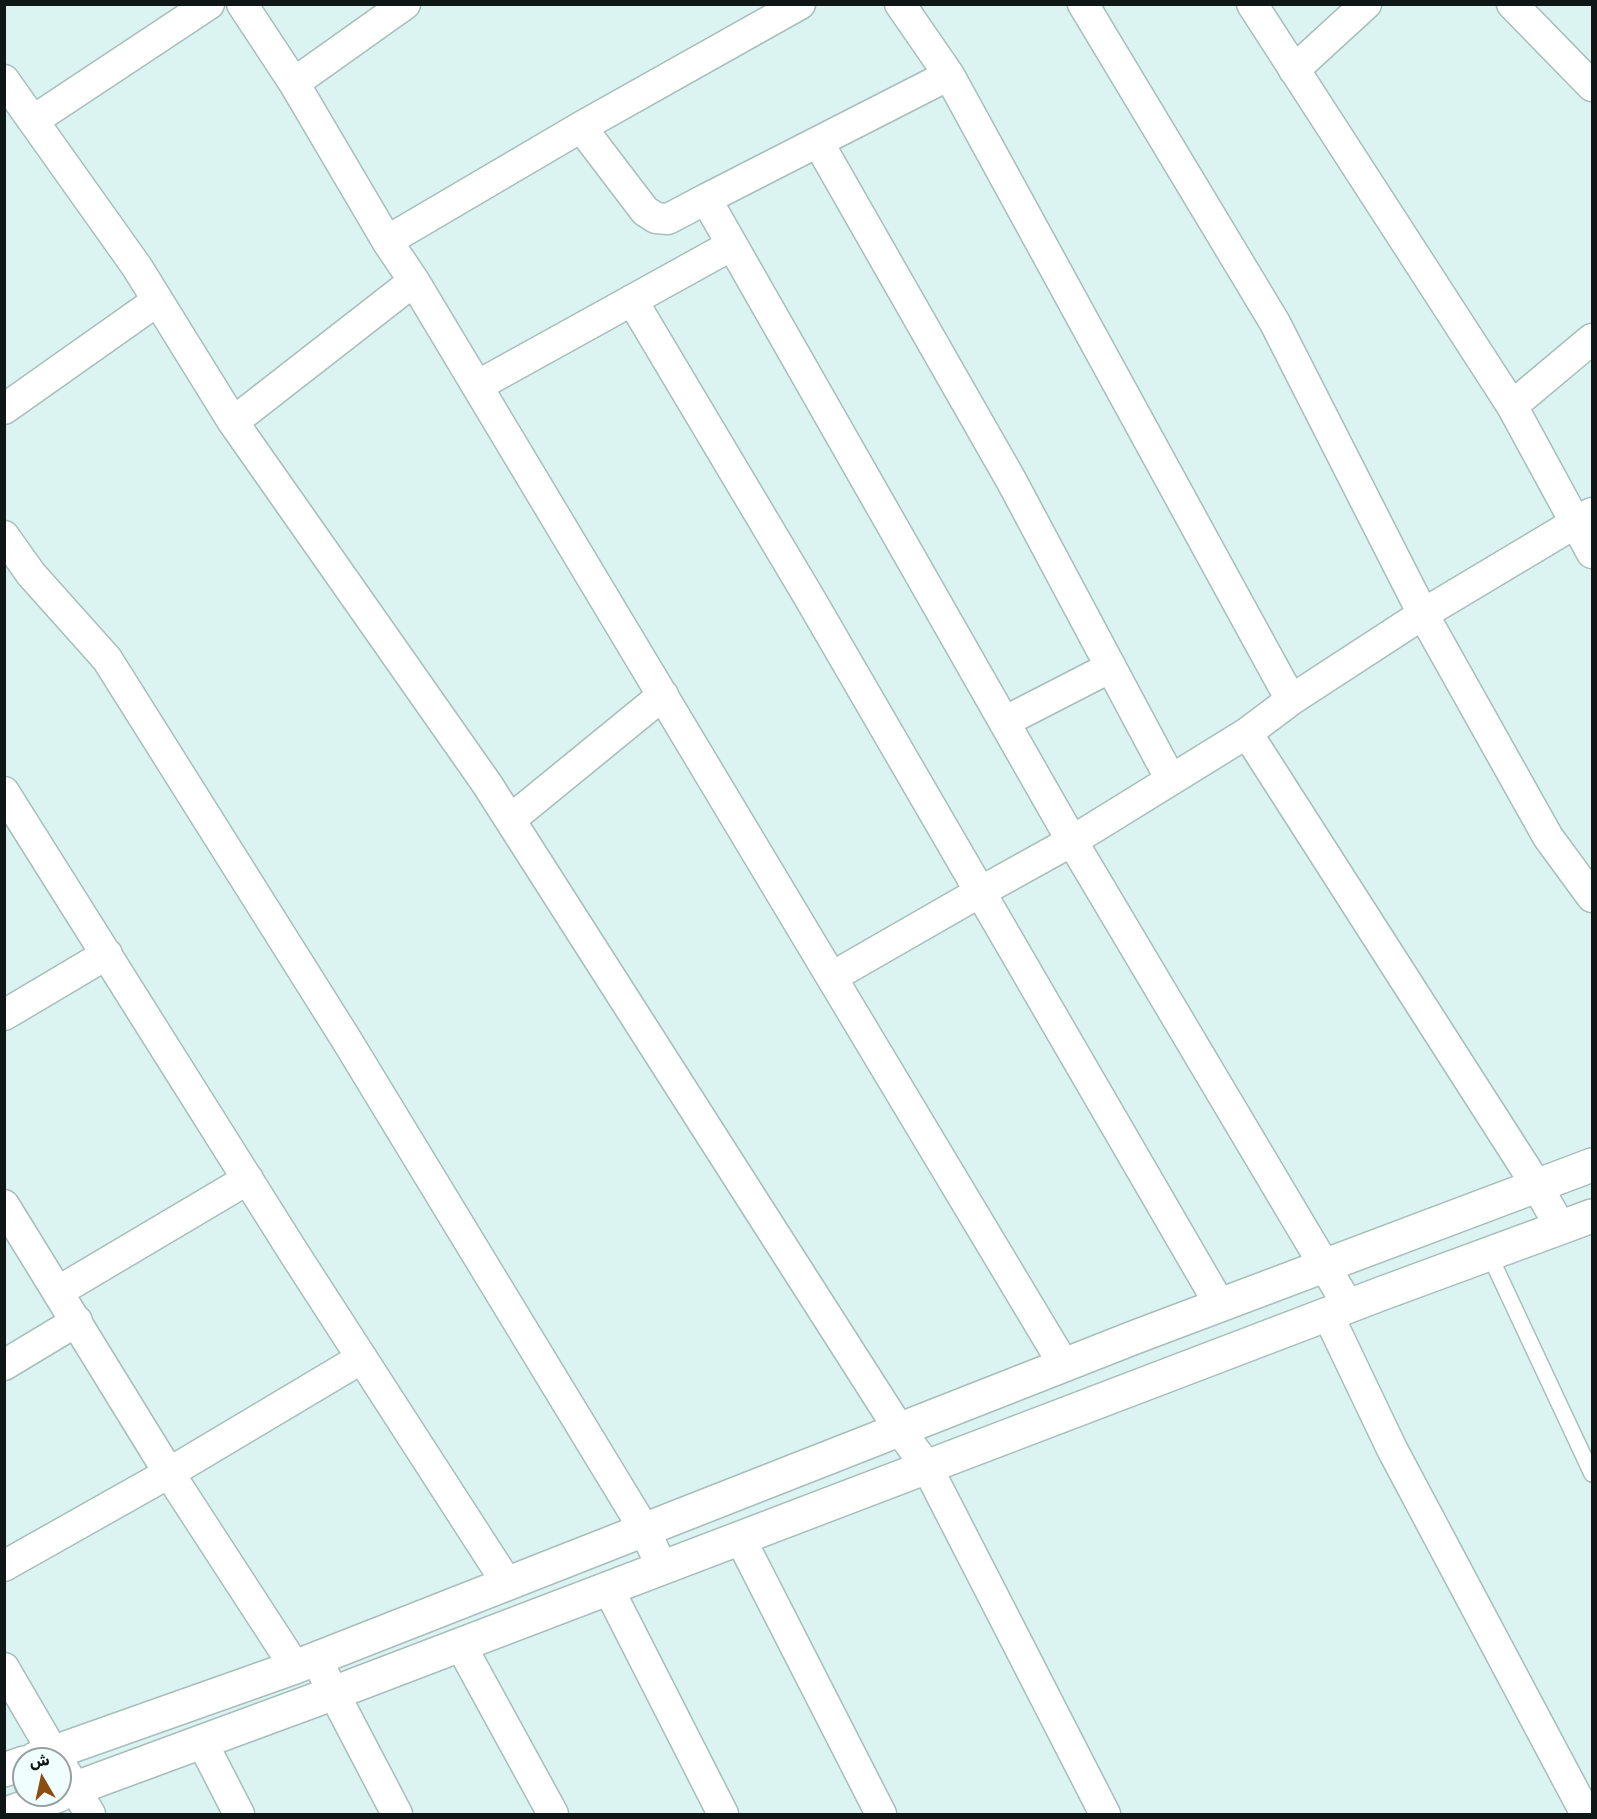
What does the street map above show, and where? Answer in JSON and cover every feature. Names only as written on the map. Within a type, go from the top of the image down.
[{"type":"main road","points":[[72,1770],[306,1663],[507,1583],[1325,1264],[1593,1165]]},
{"type":"main road","points":[[72,1773],[202,1742],[1593,1216]]},
{"type":"street","points":[[34,120],[209,4]]},
{"type":"street","points":[[242,4],[294,83],[387,241],[414,281],[1064,1365]]},
{"type":"street","points":[[294,83],[405,4]]},
{"type":"street","points":[[387,241],[581,127],[764,13],[800,4]]},
{"type":"street","points":[[900,4],[949,75],[1291,700]]},
{"type":"street","points":[[1083,4],[1275,323],[1423,614],[1548,837],[1593,897]]},
{"type":"street","points":[[1252,4],[1584,517],[1593,553]]},
{"type":"street","points":[[1294,70],[1366,4]]},
{"type":"street","points":[[1512,4],[1593,86]]},
{"type":"street","points":[[581,127],[645,211],[656,218],[668,219],[949,75]]},
{"type":"street","points":[[4,80],[137,267],[233,422],[487,784],[900,1429],[927,1467],[1105,1815]]},
{"type":"street","points":[[818,142],[1011,480],[1171,780]]},
{"type":"street","points":[[706,200],[1072,841],[1325,1264],[1339,1311],[1392,1449],[1586,1815]]},
{"type":"street","points":[[477,386],[732,245]]},
{"type":"street","points":[[233,422],[414,281]]},
{"type":"street","points":[[632,300],[815,607],[1221,1305]]},
{"type":"street","points":[[4,409],[157,301]]},
{"type":"street","points":[[1512,406],[1593,339]]},
{"type":"street","points":[[832,977],[1072,841],[1247,733],[1291,700],[1423,614],[1584,517]]},
{"type":"street","points":[[4,536],[31,574],[107,659],[346,1039],[644,1529],[662,1567]]},
{"type":"street","points":[[1004,722],[1111,667]]},
{"type":"street","points":[[510,820],[663,695]]},
{"type":"street","points":[[1247,733],[1537,1186],[1561,1228]]},
{"type":"street","points":[[9,808],[107,954],[507,1583]]},
{"type":"street","points":[[4,1016],[107,954]]},
{"type":"street","points":[[59,1291],[248,1179]]},
{"type":"street","points":[[4,1205],[169,1473],[306,1663],[334,1693],[397,1815]]},
{"type":"street","points":[[4,1365],[77,1321]]},
{"type":"street","points":[[4,1566],[169,1473],[362,1358]]},
{"type":"street","points":[[740,1538],[881,1815]]},
{"type":"street","points":[[608,1588],[723,1815]]},
{"type":"street","points":[[460,1644],[553,1815]]},
{"type":"street","points":[[4,1668],[42,1747]]},
{"type":"street","points":[[202,1742],[239,1815]]},
{"type":"lane","points":[[1489,1254],[1593,1474]]}]
